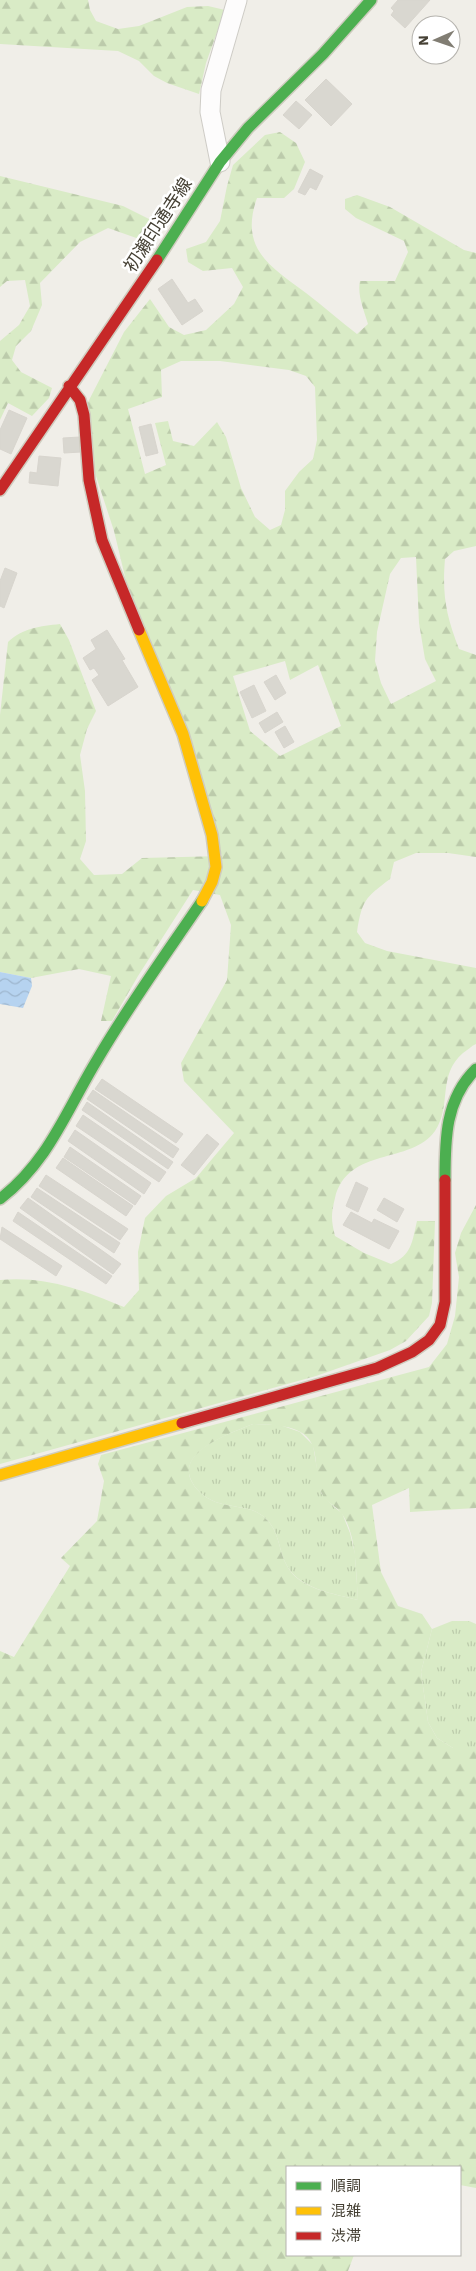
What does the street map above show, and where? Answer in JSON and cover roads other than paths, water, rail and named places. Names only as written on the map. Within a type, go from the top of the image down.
[{"type":"street","points":[[220,162],[211,119],[211,90],[237,0]]},
{"type":"street","name":"初瀬印通寺線","points":[[0,490],[69,386],[153,266],[220,162],[248,128],[323,54],[372,0]]},
{"type":"street","points":[[0,1199],[32,1172],[53,1140],[96,1061],[204,900],[216,867],[212,835],[183,734],[102,540],[89,480],[84,415],[80,400],[69,386]]},
{"type":"street","points":[[0,1475],[377,1368],[395,1360],[429,1339],[440,1325],[445,1302],[445,1142],[449,1116],[455,1093],[466,1077],[476,1069]]},
{"type":"water","points":[[0,972],[31,978],[32,986],[23,1008],[0,1004]]}]
